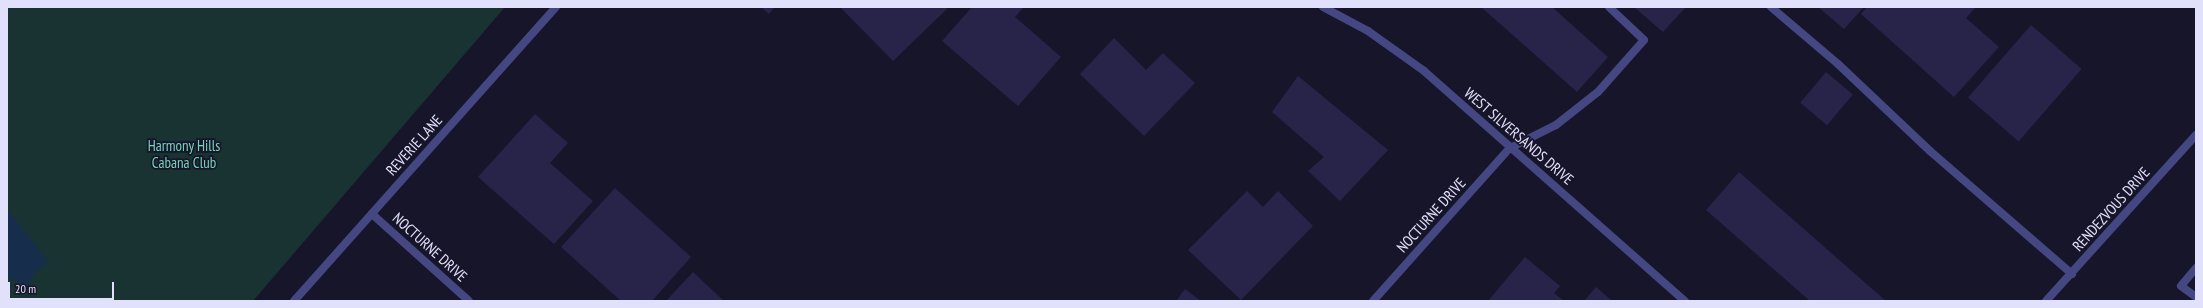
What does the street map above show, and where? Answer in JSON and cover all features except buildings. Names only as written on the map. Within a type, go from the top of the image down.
[{"type":"street","name":"REVERIE LANE","points":[[294,301],[556,7]]},
{"type":"street","name":"WEST SILVERSANDS DRIVE","points":[[1323,7],[1368,31],[1424,71],[1685,301]]},
{"type":"street","points":[[1510,148],[1556,125],[1598,92],[1644,40],[1609,7]]},
{"type":"street","points":[[1771,7],[1838,64],[1930,151],[2072,274]]},
{"type":"street","name":"RENDEZVOUS DRIVE","points":[[2046,301],[2196,135]]},
{"type":"street","name":"NOCTURNE DRIVE","points":[[1373,301],[1510,148]]},
{"type":"street","name":"NOCTURNE DRIVE","points":[[372,214],[470,301]]},
{"type":"street","points":[[2196,268],[2181,286],[2196,297]]},
{"type":"green space","name":"Harmony Hills Cabana Club","points":[[7,7],[505,7],[253,301],[7,301]]},
{"type":"water","points":[[7,209],[48,261],[34,274],[26,289],[7,275]]}]
